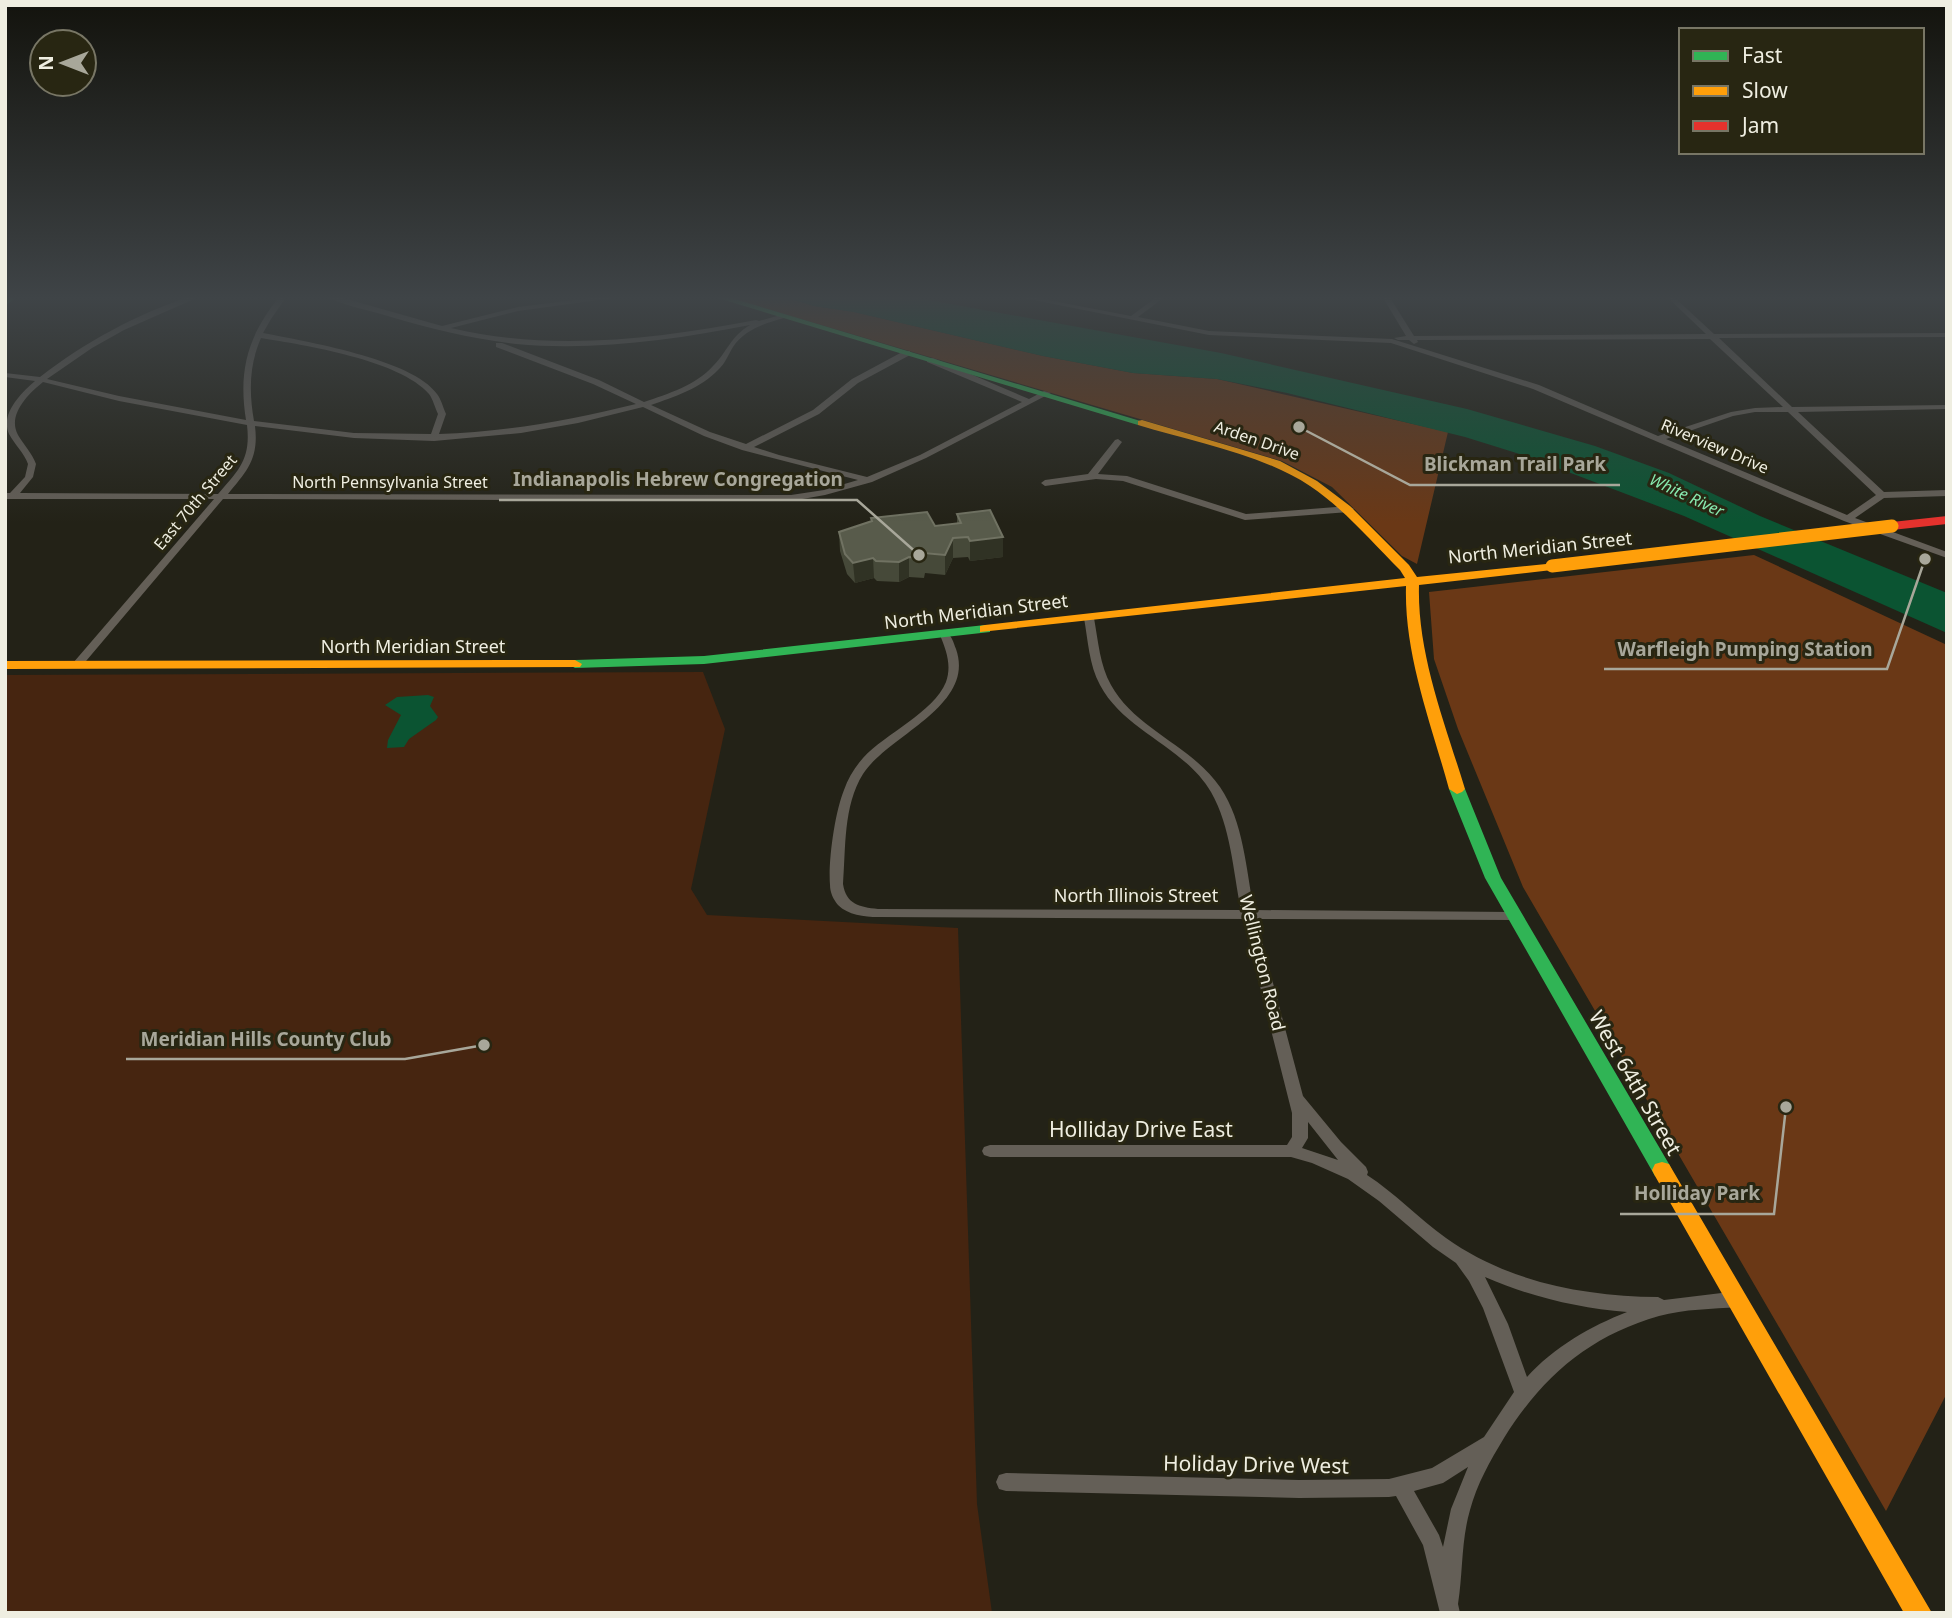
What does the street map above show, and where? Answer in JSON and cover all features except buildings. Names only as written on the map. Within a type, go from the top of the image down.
[{"type":"street","points":[[9,496],[29,477],[32,464],[28,452],[12,432],[12,411],[22,394],[51,372]]},
{"type":"street","name":"East 70th Street","points":[[77,665],[250,458],[254,442],[246,386],[248,372]]},
{"type":"street","points":[[395,372],[422,382],[436,394],[443,409],[442,424],[433,438]]},
{"type":"street","points":[[571,372],[641,405],[745,448],[869,480]]},
{"type":"street","points":[[5,375],[40,379],[86,391],[252,424],[349,437],[433,438],[545,427],[641,405],[678,391],[712,372]]},
{"type":"street","points":[[745,448],[816,412],[855,381],[873,372]]},
{"type":"street","name":"Arden Drive","points":[[957,372],[1029,402]]},
{"type":"street","name":"Arden Drive","points":[[971,372],[1276,463],[1321,485],[1349,509],[1405,568],[1413,581]]},
{"type":"street","name":"Riverview Drive","points":[[1489,372],[1536,387],[1847,519],[1947,555]]},
{"type":"street","points":[[1750,372],[1882,495]]},
{"type":"street","name":"North Pennsylvania Street","points":[[9,496],[769,499],[826,492],[869,480],[1047,393]]},
{"type":"street","points":[[1658,439],[1741,412],[1789,408],[1947,407]]},
{"type":"street","points":[[1091,477],[1118,442]]},
{"type":"street","points":[[1045,483],[1091,477],[1133,480],[1245,517],[1349,509]]},
{"type":"street","points":[[1847,519],[1882,495],[1947,493]]},
{"type":"street","name":"North Meridian Street","points":[[5,665],[603,665],[747,656],[1947,520]]},
{"type":"street","name":"West 64th Street","points":[[1413,581],[1410,598],[1416,640],[1443,750],[1482,853],[1513,916],[1919,1613]]},
{"type":"street","name":"Wellington Road","points":[[1089,618],[1100,672],[1107,688],[1134,715],[1181,752],[1216,790],[1230,827],[1248,914],[1294,1088],[1301,1131],[1291,1151]]},
{"type":"street","name":"North Illinois Street","points":[[945,635],[954,663],[948,690],[932,708],[868,759],[847,795],[836,884],[838,898],[845,906],[878,913],[1513,916]]},
{"type":"street","points":[[1294,1088],[1317,1124],[1369,1181],[1437,1241],[1463,1258],[1515,1282],[1565,1295],[1643,1306],[1738,1299]]},
{"type":"street","name":"Holliday Drive East","points":[[990,1151],[1291,1151]]},
{"type":"street","points":[[1291,1151],[1335,1164],[1369,1181]]},
{"type":"street","points":[[1463,1258],[1486,1298],[1524,1393]]},
{"type":"street","points":[[1449,1609],[1455,1529],[1474,1472],[1492,1439],[1524,1393],[1543,1373],[1588,1342],[1624,1322],[1677,1305]]},
{"type":"street","name":"Holiday Drive West","points":[[1006,1482],[1299,1489],[1401,1486],[1436,1476],[1460,1463],[1492,1439]]},
{"type":"street","points":[[1401,1486],[1432,1542],[1449,1609]]},
{"type":"shaded area","points":[[979,372],[1125,372],[1217,379],[1448,432],[1417,564],[1402,556],[1332,487],[1282,461]]},
{"type":"shaded area","points":[[1754,555],[1947,645],[1947,1393],[1886,1511],[1523,887],[1458,729],[1434,659],[1429,592]]},
{"type":"shaded area","points":[[703,672],[725,729],[691,889],[707,915],[958,928],[977,1504],[992,1613],[5,1613],[5,675]]},
{"type":"water","name":"White River","points":[[1125,372],[1302,372],[1467,409],[1595,446],[1669,473],[1760,516],[1947,593],[1947,633],[1684,516],[1526,456],[1465,437],[1287,393],[1217,379]]},
{"type":"water","points":[[397,697],[434,697],[430,706],[438,717],[436,720],[409,739],[404,747],[387,748],[388,740],[401,715],[385,705]]},
{"type":"traffic: fast","points":[[969,372],[1142,423]]},
{"type":"traffic: fast","points":[[575,664],[704,660],[985,629]]},
{"type":"traffic: fast","points":[[1457,789],[1493,878],[1662,1170]]},
{"type":"traffic: slow","points":[[1142,423],[1276,463],[1313,483],[1346,508],[1405,568],[1413,581],[1412,611],[1420,660],[1457,789]]},
{"type":"traffic: slow","points":[[1552,566],[1892,526]]},
{"type":"traffic: slow","points":[[985,629],[1552,566]]},
{"type":"traffic: slow","points":[[5,665],[575,664]]},
{"type":"traffic: slow","points":[[1662,1170],[1919,1613]]},
{"type":"traffic: jam","points":[[1892,526],[1947,520]]},
{"type":"place","name":"Blickman Trail Park","points":[[1299,427]]},
{"type":"place","name":"Indianapolis Hebrew Congregation","points":[[919,555]]},
{"type":"place","name":"Warfleigh Pumping Station","points":[[1925,559]]},
{"type":"place","name":"Meridian Hills County Club","points":[[484,1045]]},
{"type":"place","name":"Holliday Park","points":[[1786,1107]]}]
